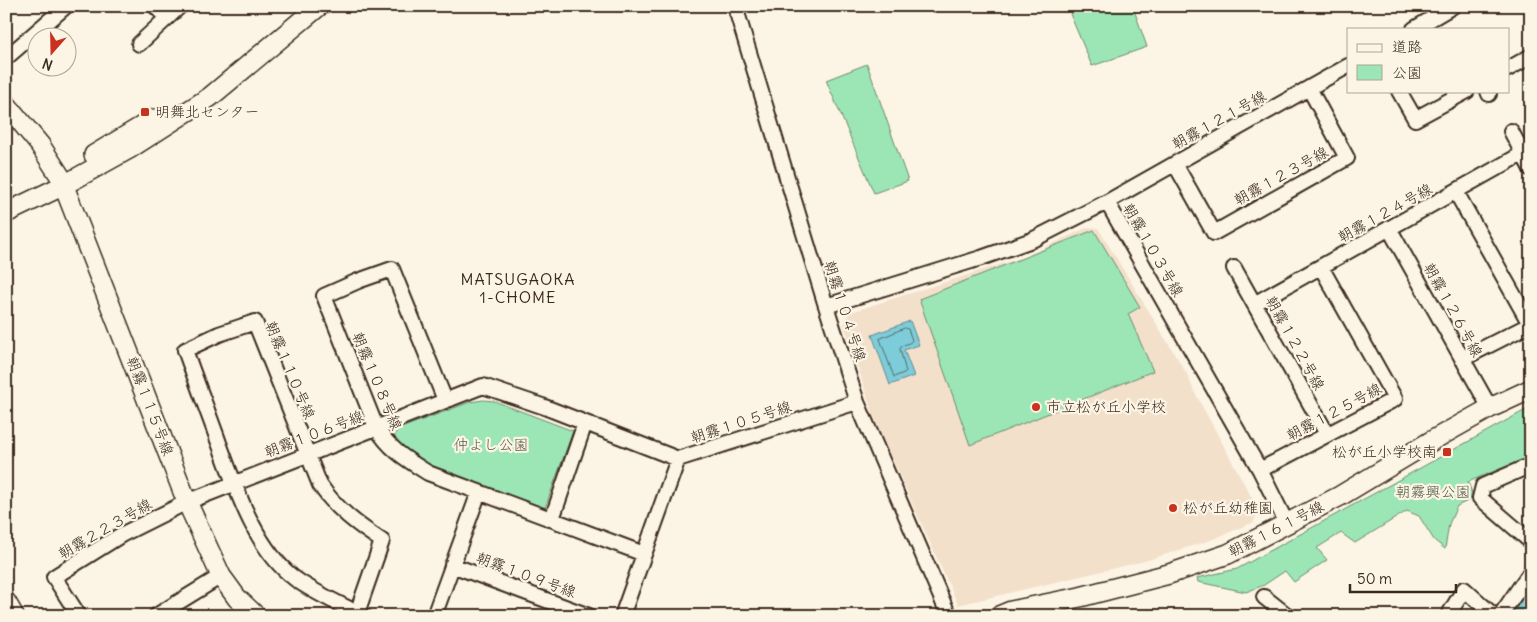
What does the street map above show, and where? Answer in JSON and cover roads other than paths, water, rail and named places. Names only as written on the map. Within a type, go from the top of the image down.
[{"type":"street","points":[[6,58],[66,6]]},
{"type":"street","points":[[155,6],[166,18]]},
{"type":"street","points":[[139,44],[180,6]]},
{"type":"street","points":[[6,213],[62,180],[192,95],[220,75],[302,6]]},
{"type":"street","points":[[6,200],[62,180],[129,149],[210,97],[319,6]]},
{"type":"street","name":"朝霧１０４号線","points":[[735,6],[857,402],[949,616]]},
{"type":"street","points":[[1416,28],[1453,6]]},
{"type":"street","points":[[1510,68],[1531,56]]},
{"type":"street","name":"朝霧１２１号線","points":[[1107,202],[1347,67]]},
{"type":"street","name":"朝霧１２３号線","points":[[1175,164],[1214,233],[1347,158],[1309,88]]},
{"type":"street","points":[[1400,92],[1415,119],[1465,92]]},
{"type":"street","name":"朝霧１１５号線","points":[[6,104],[40,145],[62,180],[187,502],[221,576],[238,598],[256,616]]},
{"type":"street","points":[[1511,131],[1526,151],[1531,169]]},
{"type":"street","name":"朝霧１２４号線","points":[[1254,304],[1526,151]]},
{"type":"street","points":[[1456,192],[1530,324],[1462,359]]},
{"type":"street","name":"朝霧１０３号線","points":[[826,306],[982,258],[1023,243],[1107,202],[1260,470],[1287,524]]},
{"type":"street","name":"朝霧１２６号線","points":[[1389,228],[1490,408]]},
{"type":"street","name":"朝霧１２５号線","points":[[1260,470],[1395,399],[1321,267]]},
{"type":"street","name":"朝霧１２２号線","points":[[1234,268],[1327,434]]},
{"type":"street","name":"朝霧１０８号線","points":[[445,400],[392,269],[324,296],[376,428],[399,456],[428,473],[644,554]]},
{"type":"street","name":"朝霧１１０号線","points":[[254,322],[320,485],[330,500],[356,524],[382,541],[360,614],[315,592],[292,577],[262,543],[234,483],[185,350],[219,334],[254,322]]},
{"type":"street","name":"朝霧１０６号線","points":[[187,502],[483,386],[678,459]]},
{"type":"street","name":"朝霧１６１号線","points":[[999,616],[1169,574],[1228,554],[1340,496],[1433,440],[1490,408],[1531,388]]},
{"type":"street","name":"朝霧１０５号線","points":[[622,616],[678,459],[857,402]]},
{"type":"street","points":[[552,519],[585,423]]},
{"type":"street","points":[[1531,465],[1483,486],[1480,498],[1531,542]]},
{"type":"street","points":[[434,616],[479,492]]},
{"type":"street","name":"朝霧２２３号線","points":[[79,616],[54,577],[121,535],[187,502]]},
{"type":"street","name":"朝霧１０９号線","points":[[452,565],[589,616]]},
{"type":"street","points":[[1500,616],[1531,571]]},
{"type":"street","points":[[156,616],[221,576]]},
{"type":"street","points":[[1448,616],[1464,589],[1494,616]]},
{"type":"street","points":[[1264,596],[1288,616]]},
{"type":"street","points":[[6,602],[14,616]]},
{"type":"water","points":[[910,321],[919,345],[904,350],[914,376],[890,385],[872,335]]},
{"type":"waterway","points":[[1515,616],[1531,591]]},
{"type":"place","name":"明舞北センター","points":[[145,112]]},
{"type":"place","name":"市立松が丘小学校","points":[[1036,407]]},
{"type":"place","name":"松が丘小学校南","points":[[1447,452]]},
{"type":"place","name":"松が丘幼稚園","points":[[1173,508]]},
{"type":"district","name":"MATSUGAOKA 1-CHOME","points":[[518,288]]},
{"type":"park label","name":"仲よし公園","points":[[491,445]]},
{"type":"park label","name":"朝霧興公園","points":[[1433,492]]}]
